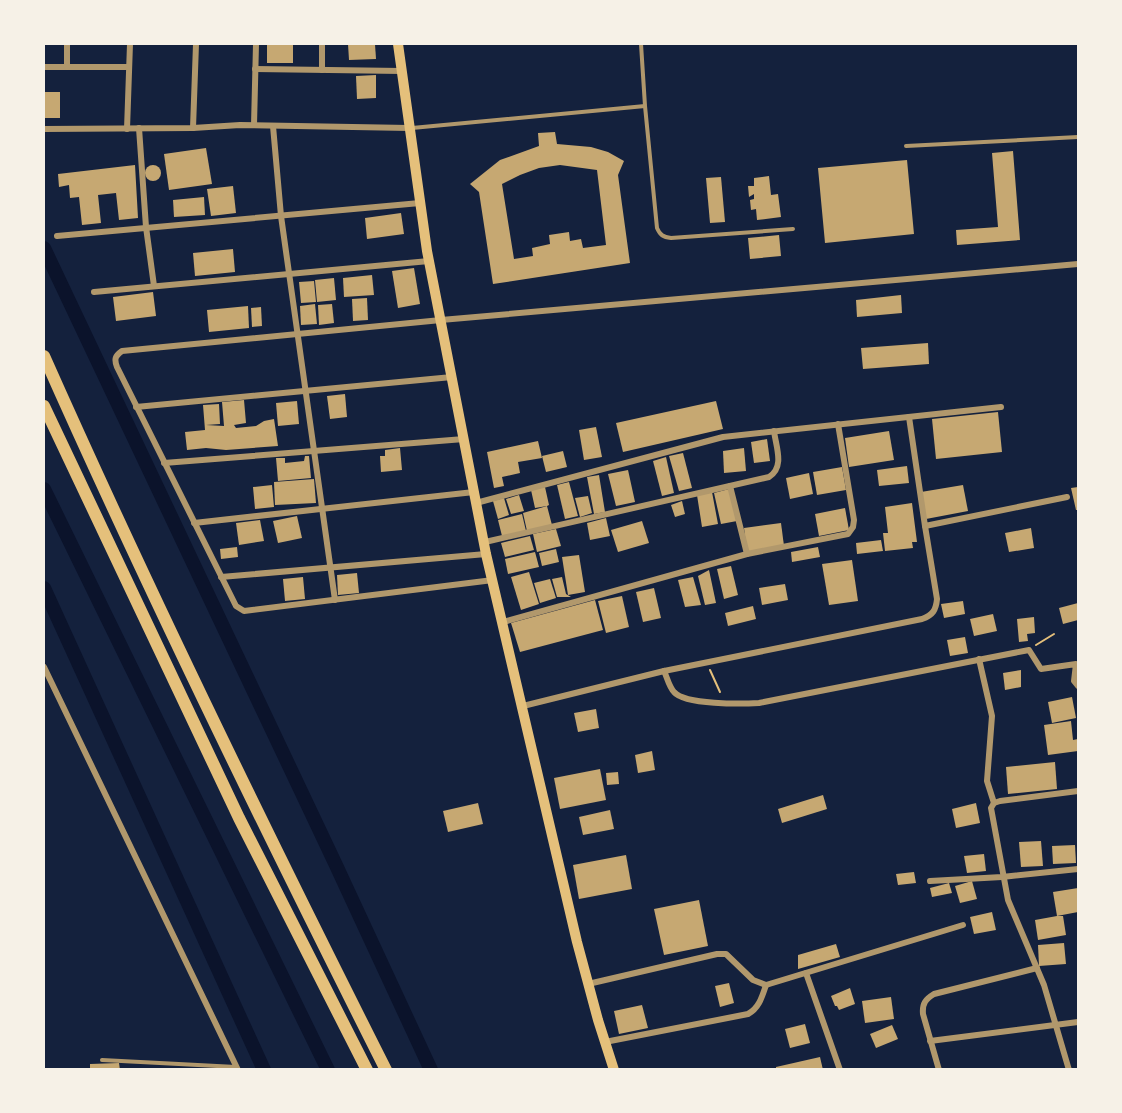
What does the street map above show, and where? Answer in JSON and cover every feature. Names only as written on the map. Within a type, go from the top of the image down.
[{"type":"main road","points":[[398,44],[429,261],[485,548],[588,984],[614,1070]]},
{"type":"main road","points":[[44,356],[105,494],[279,857],[386,1070]]},
{"type":"main road","points":[[44,406],[239,818],[367,1070]]},
{"type":"street","points":[[67,44],[67,67]]},
{"type":"street","points":[[126,129],[130,44]]},
{"type":"street","points":[[193,128],[196,44]]},
{"type":"street","points":[[254,125],[256,44]]},
{"type":"street","points":[[322,44],[322,70]]},
{"type":"street","points":[[44,67],[129,66]]},
{"type":"street","points":[[255,69],[402,71]]},
{"type":"street","points":[[44,129],[193,128],[254,125],[409,128]]},
{"type":"street","points":[[273,126],[281,216],[335,600]]},
{"type":"street","points":[[139,129],[146,227],[154,286]]},
{"type":"street","points":[[57,236],[420,203]]},
{"type":"street","points":[[94,292],[429,261]]},
{"type":"street","points":[[494,580],[244,611],[236,606],[136,407],[115,361],[117,355],[122,351],[297,333],[1078,264]]},
{"type":"street","points":[[136,407],[452,377]]},
{"type":"street","points":[[194,523],[322,509],[475,498],[723,437],[1001,407]]},
{"type":"street","points":[[523,706],[664,671],[922,620],[931,615],[936,608],[937,599],[909,417]]},
{"type":"street","points":[[503,622],[747,554],[848,534],[853,527],[854,520],[838,424]]},
{"type":"street","points":[[221,577],[330,567],[485,548],[770,477],[776,473],[779,466],[774,431]]},
{"type":"street","points":[[164,463],[464,439]]},
{"type":"street","points":[[730,486],[747,554]]},
{"type":"street","points":[[925,526],[1066,497]]},
{"type":"street","points":[[664,671],[676,695],[681,697],[725,704],[759,703],[1029,650],[1041,669],[1076,664],[1074,681],[1078,686]]},
{"type":"street","points":[[979,658],[993,716],[987,774],[994,803],[991,808],[1002,877],[1011,909],[1037,968],[1069,1070]]},
{"type":"street","points":[[44,668],[237,1068]]},
{"type":"street","points":[[994,803],[1078,791]]},
{"type":"street","points":[[930,881],[1002,877],[1078,869]]},
{"type":"street","points":[[588,984],[717,954],[726,954],[753,980],[766,985],[963,925]]},
{"type":"street","points":[[939,1070],[923,1014],[922,1005],[927,999],[934,994],[1037,968]]},
{"type":"street","points":[[806,974],[840,1070]]},
{"type":"street","points":[[605,1042],[748,1014],[754,1011],[759,1004],[766,985]]},
{"type":"street","points":[[930,1041],[1078,1022]]},
{"type":"lane","points":[[641,44],[657,228],[663,237],[794,229]]},
{"type":"lane","points":[[409,128],[645,106]]},
{"type":"lane","points":[[906,146],[1078,137]]},
{"type":"lane","points":[[102,1060],[237,1068]]},
{"type":"path","points":[[1029,650],[1054,634]]},
{"type":"path","points":[[706,662],[725,704]]},
{"type":"building","points":[[267,44],[293,44],[293,63],[267,63]]},
{"type":"building","points":[[348,44],[375,44],[376,59],[349,60]]},
{"type":"building","points":[[376,75],[376,98],[357,99],[356,76]]},
{"type":"building","points":[[44,92],[60,92],[60,118],[44,118]]},
{"type":"building","points":[[555,132],[557,144],[591,147],[608,152],[624,161],[618,175],[630,263],[493,284],[479,192],[470,184],[500,160],[539,146],[538,133]],"holes":[[[560,165],[597,170],[606,245],[583,248],[581,239],[570,241],[569,232],[549,235],[550,244],[532,248],[533,256],[514,259],[502,184],[539,168]]]},
{"type":"building","points":[[206,148],[212,184],[169,190],[164,154]]},
{"type":"building","points":[[1013,151],[1020,240],[957,245],[956,230],[998,227],[992,153]]},
{"type":"building","points":[[907,160],[914,234],[825,243],[818,168]]},
{"type":"building","points":[[135,165],[138,218],[119,220],[116,193],[98,195],[101,223],[82,225],[79,197],[70,198],[69,185],[59,187],[58,174]]},
{"type":"building","points":[[150,165],[156,165],[161,173],[159,179],[150,181],[145,176],[145,170]]},
{"type":"building","points":[[769,176],[771,195],[778,194],[781,217],[757,220],[756,209],[751,210],[750,200],[754,199],[754,194],[749,197],[748,186],[754,186],[754,178]]},
{"type":"building","points":[[721,177],[725,222],[710,223],[706,178]]},
{"type":"building","points":[[233,186],[236,213],[211,216],[207,189]]},
{"type":"building","points":[[204,197],[205,215],[174,217],[173,200]]},
{"type":"building","points":[[401,213],[404,234],[367,239],[365,218]]},
{"type":"building","points":[[779,235],[781,256],[750,259],[748,238]]},
{"type":"building","points":[[233,249],[235,272],[195,276],[193,253]]},
{"type":"building","points":[[414,268],[420,304],[398,308],[392,271]]},
{"type":"building","points":[[372,275],[374,295],[344,297],[343,278]]},
{"type":"building","points":[[334,278],[336,300],[317,302],[315,280]]},
{"type":"building","points":[[314,281],[316,302],[301,303],[299,282]]},
{"type":"building","points":[[153,292],[156,316],[116,321],[113,297]]},
{"type":"building","points":[[901,295],[902,313],[857,317],[856,300]]},
{"type":"building","points":[[367,298],[368,320],[353,321],[352,299]]},
{"type":"building","points":[[315,304],[317,324],[301,325],[300,306]]},
{"type":"building","points":[[332,304],[334,323],[319,325],[318,305]]},
{"type":"building","points":[[248,306],[249,328],[209,332],[207,310]]},
{"type":"building","points":[[261,307],[262,326],[252,327],[251,308]]},
{"type":"building","points":[[928,343],[929,364],[863,369],[861,348]]},
{"type":"building","points":[[345,394],[347,417],[330,419],[327,396]]},
{"type":"building","points":[[244,400],[246,423],[234,425],[236,428],[256,426],[274,419],[278,446],[187,450],[185,432],[205,430],[203,405],[219,404],[220,424],[206,425],[224,426],[222,402]]},
{"type":"building","points":[[297,401],[299,424],[278,426],[276,403]]},
{"type":"building","points":[[716,401],[723,429],[623,452],[616,423]]},
{"type":"building","points":[[998,412],[1002,452],[936,459],[932,419]]},
{"type":"building","points":[[596,427],[602,457],[584,460],[579,430]]},
{"type":"building","points":[[889,431],[894,460],[849,467],[845,438]]},
{"type":"building","points":[[767,439],[770,461],[754,463],[751,442]]},
{"type":"building","points":[[538,441],[542,458],[518,462],[520,473],[502,477],[504,486],[494,488],[487,452]]},
{"type":"building","points":[[400,448],[402,470],[381,472],[380,456],[385,456],[385,450]]},
{"type":"building","points":[[744,448],[746,471],[724,473],[723,451]]},
{"type":"building","points":[[563,451],[567,467],[546,472],[542,456]]},
{"type":"building","points":[[683,453],[692,488],[679,491],[669,456]]},
{"type":"building","points":[[305,456],[309,456],[311,478],[278,481],[276,458],[285,458],[285,463],[304,461]]},
{"type":"building","points":[[666,457],[674,493],[662,496],[653,461]]},
{"type":"building","points":[[907,466],[909,483],[879,486],[877,470]]},
{"type":"building","points":[[842,467],[846,490],[817,495],[813,472]]},
{"type":"building","points":[[628,470],[635,502],[616,506],[608,474]]},
{"type":"building","points":[[809,473],[813,494],[790,499],[786,478]]},
{"type":"building","points":[[599,475],[605,512],[594,514],[587,477]]},
{"type":"building","points":[[314,479],[316,503],[275,505],[274,482]]},
{"type":"building","points":[[569,482],[578,516],[565,519],[557,485]]},
{"type":"building","points":[[272,485],[274,507],[255,509],[253,487]]},
{"type":"building","points":[[963,485],[968,511],[926,519],[921,492]]},
{"type":"building","points":[[545,487],[549,505],[535,508],[531,490]]},
{"type":"building","points":[[1078,487],[1078,510],[1076,510],[1071,488]]},
{"type":"building","points":[[729,489],[737,521],[721,524],[714,493]]},
{"type":"building","points":[[712,492],[718,524],[702,527],[697,495]]},
{"type":"building","points":[[519,495],[524,511],[511,514],[506,499]]},
{"type":"building","points":[[588,496],[592,513],[580,517],[575,498]]},
{"type":"building","points":[[504,498],[509,515],[498,519],[493,501]]},
{"type":"building","points":[[682,501],[685,514],[675,517],[671,505]]},
{"type":"building","points":[[912,503],[917,542],[912,542],[913,548],[885,551],[883,533],[888,533],[885,507]]},
{"type":"building","points":[[547,506],[552,525],[527,531],[523,513]]},
{"type":"building","points":[[845,508],[849,530],[819,536],[815,514]]},
{"type":"building","points":[[522,514],[526,531],[502,536],[498,520]]},
{"type":"building","points":[[297,516],[302,538],[278,543],[273,521]]},
{"type":"building","points":[[606,518],[610,536],[590,540],[587,523]]},
{"type":"building","points":[[260,520],[264,541],[239,545],[236,523]]},
{"type":"building","points":[[642,521],[649,543],[618,552],[611,530]]},
{"type":"building","points":[[781,523],[784,546],[747,552],[744,528]]},
{"type":"building","points":[[1031,528],[1034,548],[1009,552],[1005,533]]},
{"type":"building","points":[[556,529],[561,546],[537,552],[533,534]]},
{"type":"building","points":[[530,536],[534,550],[505,557],[501,543]]},
{"type":"building","points":[[881,540],[883,551],[857,554],[856,543]]},
{"type":"building","points":[[237,547],[238,557],[221,559],[220,549]]},
{"type":"building","points":[[818,547],[820,557],[792,562],[791,552]]},
{"type":"building","points":[[556,549],[559,562],[542,566],[539,553]]},
{"type":"building","points":[[535,552],[539,567],[508,574],[505,559]]},
{"type":"building","points":[[579,555],[585,592],[568,595],[562,557]]},
{"type":"building","points":[[852,560],[858,601],[829,605],[822,564]]},
{"type":"building","points":[[731,566],[738,595],[724,599],[717,569]]},
{"type":"building","points":[[709,570],[716,603],[705,605],[698,576]]},
{"type":"building","points":[[529,572],[539,604],[521,610],[511,577]]},
{"type":"building","points":[[357,573],[359,593],[338,595],[337,575]]},
{"type":"building","points":[[303,577],[305,599],[285,601],[283,579]]},
{"type":"building","points":[[562,577],[566,594],[571,597],[557,597],[552,579]]},
{"type":"building","points":[[693,577],[701,605],[685,607],[678,580]]},
{"type":"building","points":[[550,579],[556,598],[540,603],[534,583]]},
{"type":"building","points":[[785,584],[788,600],[762,605],[759,588]]},
{"type":"building","points":[[654,588],[661,618],[643,622],[636,592]]},
{"type":"building","points":[[622,596],[629,627],[606,633],[598,601]]},
{"type":"building","points":[[595,600],[603,630],[520,652],[511,623]]},
{"type":"building","points":[[963,601],[965,614],[944,618],[941,604]]},
{"type":"building","points":[[1078,603],[1078,620],[1063,624],[1059,608]]},
{"type":"building","points":[[753,606],[756,619],[728,626],[725,613]]},
{"type":"building","points":[[993,614],[997,631],[974,636],[970,619]]},
{"type":"building","points":[[1034,617],[1035,633],[1027,634],[1028,641],[1019,642],[1017,619]]},
{"type":"building","points":[[965,637],[968,653],[950,656],[947,640]]},
{"type":"building","points":[[1021,670],[1021,687],[1005,690],[1003,673]]},
{"type":"building","points":[[1072,697],[1076,718],[1052,723],[1048,702]]},
{"type":"building","points":[[596,709],[599,728],[578,732],[574,713]]},
{"type":"building","points":[[1071,721],[1073,740],[1078,739],[1078,751],[1048,755],[1044,725]]},
{"type":"building","points":[[652,751],[655,770],[638,773],[635,755]]},
{"type":"building","points":[[1055,762],[1057,789],[1008,794],[1006,767]]},
{"type":"building","points":[[600,769],[606,800],[560,809],[554,778]]},
{"type":"building","points":[[618,772],[619,784],[607,785],[606,773]]},
{"type":"building","points":[[823,795],[827,809],[782,823],[778,809]]},
{"type":"building","points":[[478,803],[483,824],[448,832],[443,811]]},
{"type":"building","points":[[976,803],[980,823],[956,828],[952,809]]},
{"type":"building","points":[[610,810],[614,829],[583,835],[579,817]]},
{"type":"building","points":[[1041,841],[1043,866],[1021,867],[1019,842]]},
{"type":"building","points":[[1075,845],[1076,863],[1053,864],[1052,846]]},
{"type":"building","points":[[984,854],[986,871],[967,873],[964,856]]},
{"type":"building","points":[[626,855],[632,889],[579,899],[573,865]]},
{"type":"building","points":[[914,872],[916,883],[898,885],[896,874]]},
{"type":"building","points":[[972,881],[977,899],[960,903],[955,886]]},
{"type":"building","points":[[949,883],[952,893],[932,897],[930,888]]},
{"type":"building","points":[[1078,888],[1078,912],[1057,916],[1053,892]]},
{"type":"building","points":[[699,900],[708,946],[664,955],[654,909]]},
{"type":"building","points":[[992,912],[996,930],[974,934],[970,917]]},
{"type":"building","points":[[1063,916],[1066,935],[1038,940],[1035,920]]},
{"type":"building","points":[[1064,943],[1066,964],[1039,966],[1038,945]]},
{"type":"building","points":[[836,944],[840,957],[798,969],[798,955]]},
{"type":"building","points":[[729,983],[734,1003],[720,1007],[715,986]]},
{"type":"building","points":[[850,988],[855,1004],[839,1010],[831,996]]},
{"type":"building","points":[[891,997],[894,1019],[865,1023],[862,1001]]},
{"type":"building","points":[[642,1005],[648,1028],[619,1034],[614,1011]]},
{"type":"building","points":[[805,1024],[810,1043],[790,1048],[785,1029]]},
{"type":"building","points":[[892,1025],[898,1039],[876,1048],[870,1034]]},
{"type":"building","points":[[820,1057],[823,1070],[776,1070],[776,1067]]},
{"type":"building","points":[[119,1063],[120,1070],[90,1070],[90,1064]]},
{"type":"waterway","points":[[44,248],[431,1070]]},
{"type":"waterway","points":[[44,489],[328,1070]]},
{"type":"waterway","points":[[44,588],[264,1070]]}]
